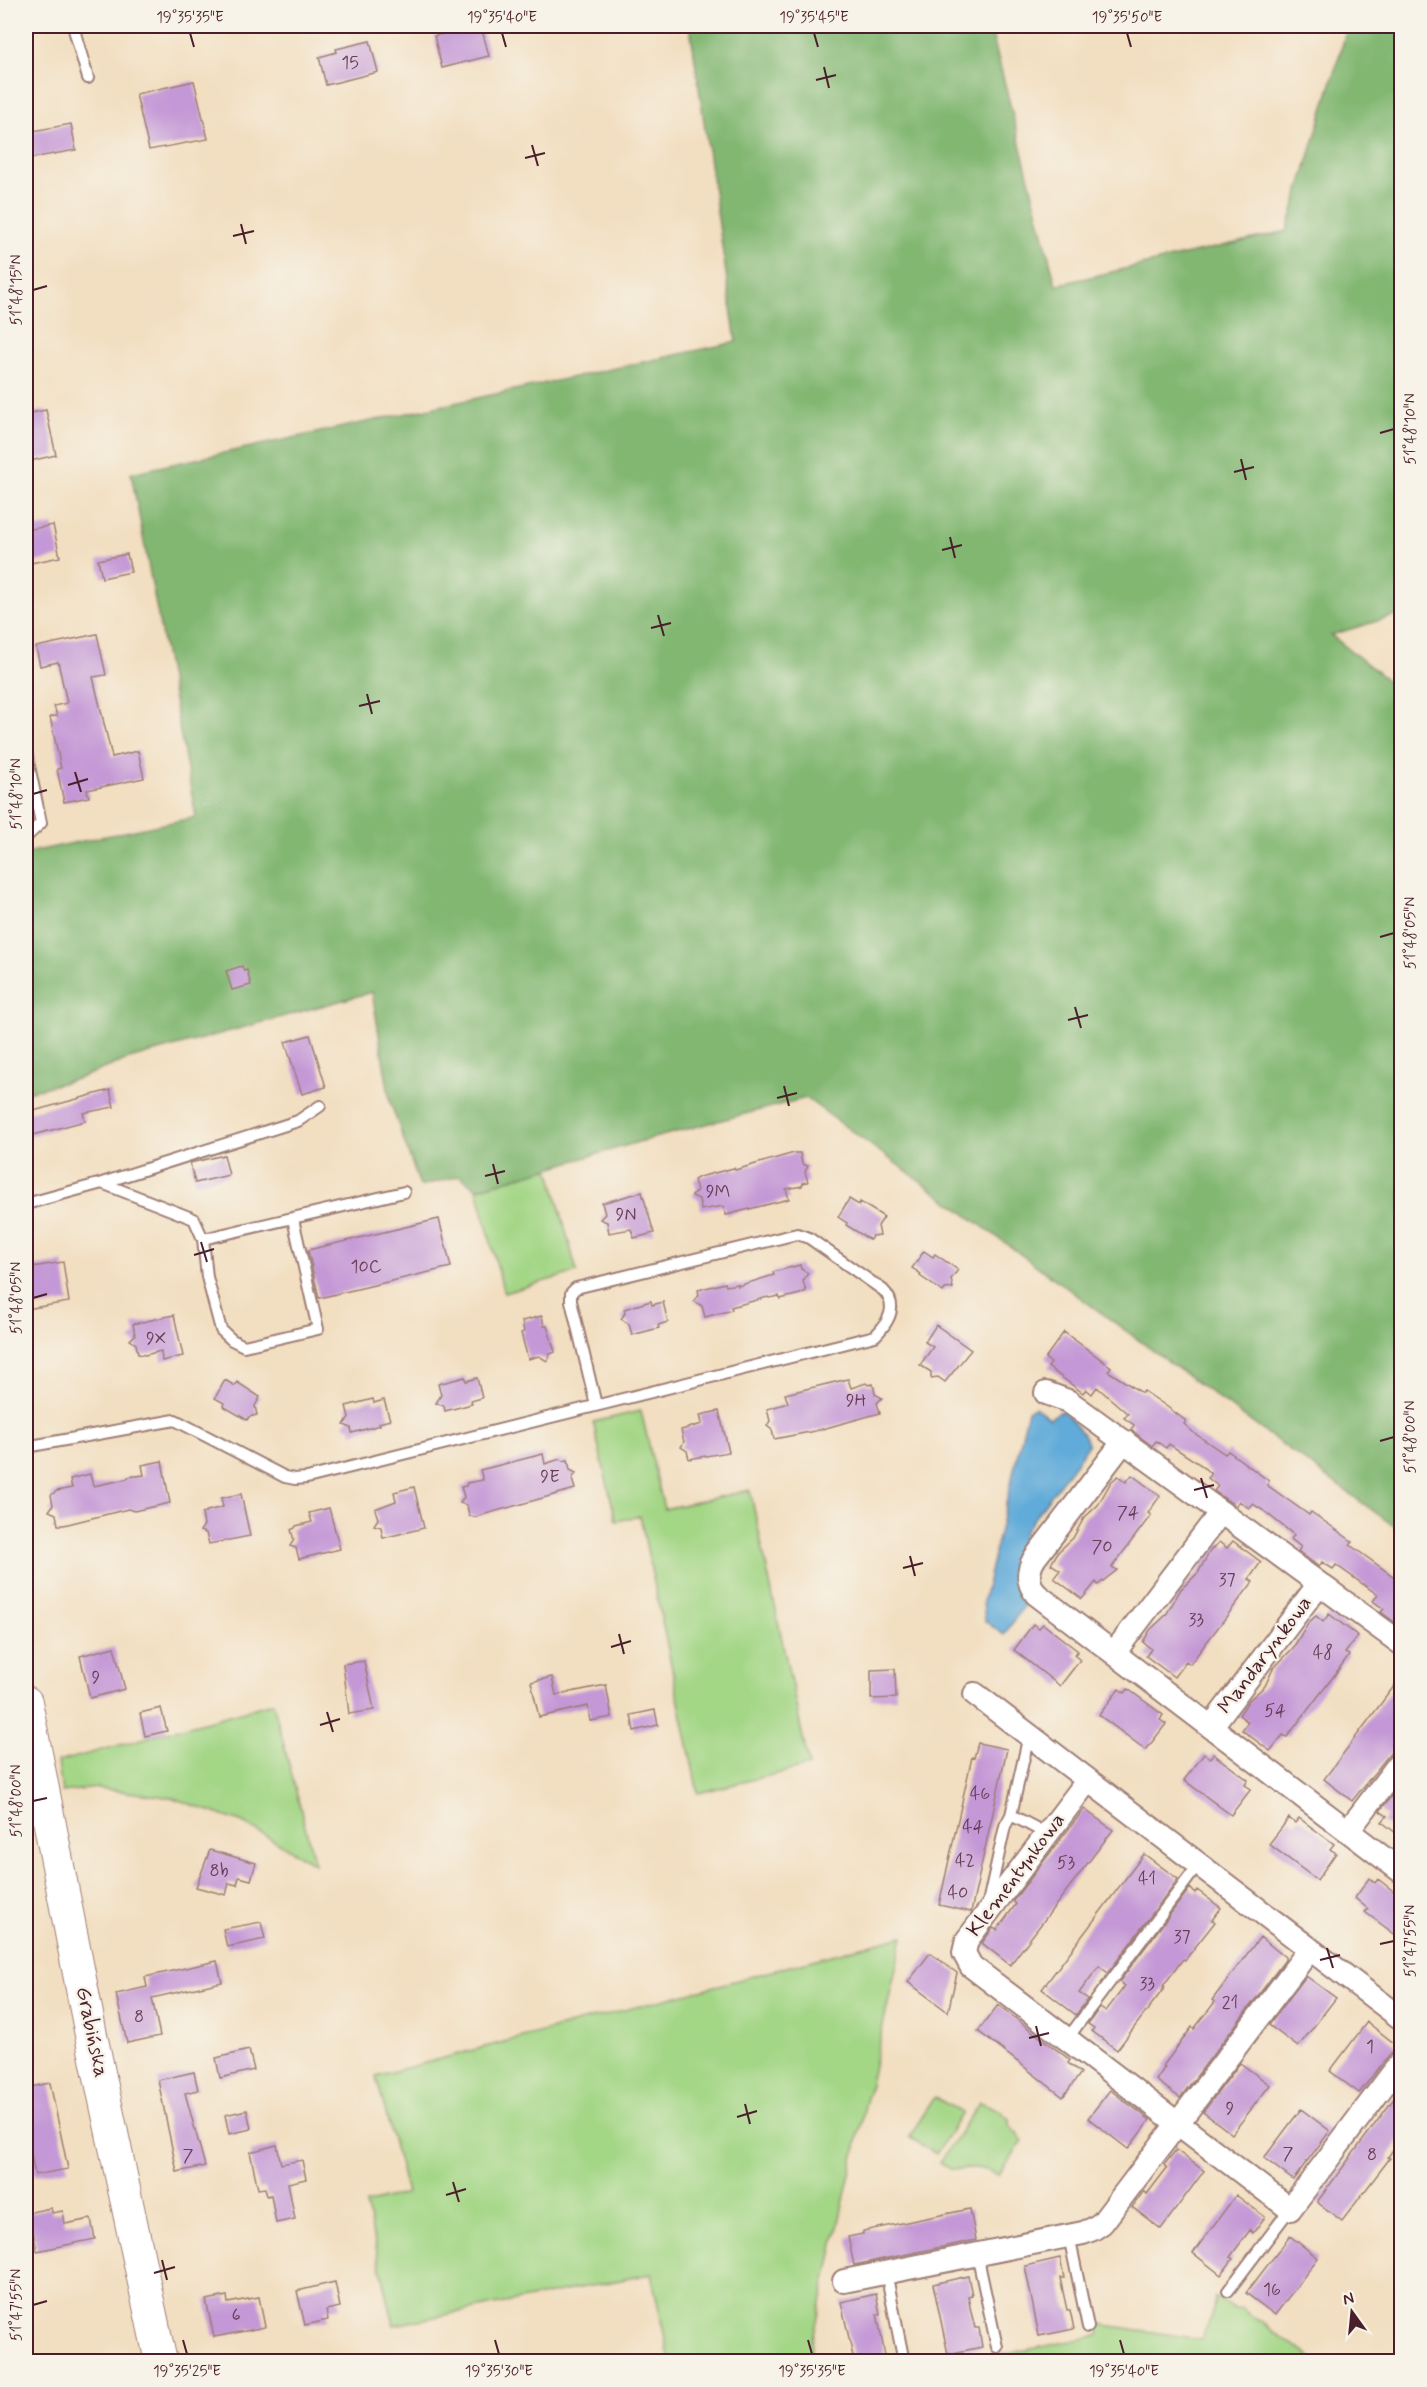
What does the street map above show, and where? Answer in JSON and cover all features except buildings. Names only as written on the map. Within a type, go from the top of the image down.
[{"type":"street","name":"Mandarynkowa","points":[[1046,1393],[1068,1401],[1401,1644]]},
{"type":"street","name":"Mandarynkowa","points":[[1124,1441],[1034,1559],[1028,1576],[1030,1586],[1036,1594],[1401,1872]]},
{"type":"street","points":[[1114,1653],[1221,1512]]},
{"type":"street","name":"Mandarynkowa","points":[[1211,1727],[1319,1584]]},
{"type":"street","points":[[975,1694],[1401,2019]]},
{"type":"street","name":"Grabińska","points":[[26,1702],[89,2023],[161,2361]]},
{"type":"street","points":[[1348,1831],[1401,1760]]},
{"type":"street","name":"Klementynkowa","points":[[1088,1780],[967,1940],[964,1953],[966,1960],[1290,2209]]},
{"type":"street","points":[[844,2281],[1069,2236],[1093,2229],[1102,2223],[1310,1949]]},
{"type":"street","points":[[1290,2209],[1401,2061]]},
{"type":"lane","points":[[73,26],[88,78]]},
{"type":"lane","points":[[26,751],[41,823],[26,837]]},
{"type":"lane","points":[[26,1204],[102,1183],[298,1121],[320,1106]]},
{"type":"lane","points":[[102,1183],[194,1219],[203,1239],[207,1277],[221,1330],[232,1340],[244,1346],[318,1329],[293,1219]]},
{"type":"lane","points":[[203,1239],[404,1192]]},
{"type":"lane","points":[[26,1447],[175,1420],[285,1477],[301,1479],[875,1336],[890,1317],[890,1300],[883,1290],[810,1238],[797,1234],[576,1288],[572,1293],[571,1301],[596,1405]]},
{"type":"lane","points":[[986,1915],[1005,1826],[1011,1815],[1029,1735]]},
{"type":"lane","points":[[1011,1815],[1047,1834]]},
{"type":"lane","points":[[1067,2039],[1199,1864]]},
{"type":"lane","points":[[1228,2291],[1290,2209]]},
{"type":"lane","points":[[1069,2236],[1088,2327]]},
{"type":"lane","points":[[978,2254],[996,2347]]},
{"type":"lane","points":[[886,2272],[904,2361]]},
{"type":"green space","points":[[690,26],[990,26],[1056,285],[1287,231],[1348,26],[1401,26],[1401,614],[1331,635],[1401,691],[1401,1531],[806,1098],[642,1141],[477,1189],[460,1176],[420,1186],[390,1101],[372,992],[129,1059],[77,1079],[26,1092],[26,853],[196,817],[131,473],[736,342]]},
{"type":"green space","points":[[549,1168],[577,1272],[504,1293],[477,1189]]},
{"type":"green space","points":[[641,1411],[664,1509],[750,1490],[809,1766],[698,1793],[640,1516],[616,1521],[593,1422]]},
{"type":"green space","points":[[273,1703],[315,1864],[243,1823],[173,1798],[97,1788],[62,1792],[58,1762]]},
{"type":"green space","points":[[903,1936],[808,2361],[670,2361],[651,2274],[394,2325],[366,2204],[407,2193],[376,2076]]},
{"type":"green space","points":[[935,2097],[962,2113],[936,2154],[909,2137]]},
{"type":"green space","points":[[980,2102],[999,2110],[1009,2119],[1009,2125],[1023,2141],[998,2175],[975,2168],[952,2170],[940,2162]]},
{"type":"green space","points":[[1215,2296],[1234,2310],[1242,2309],[1316,2361],[972,2361],[1100,2335],[1097,2324],[1201,2339],[1212,2316]]},
{"type":"water","points":[[1035,1407],[1050,1418],[1063,1410],[1089,1445],[1023,1533],[1025,1552],[1019,1582],[1027,1601],[1004,1635],[985,1621],[983,1601],[1028,1410]]}]
